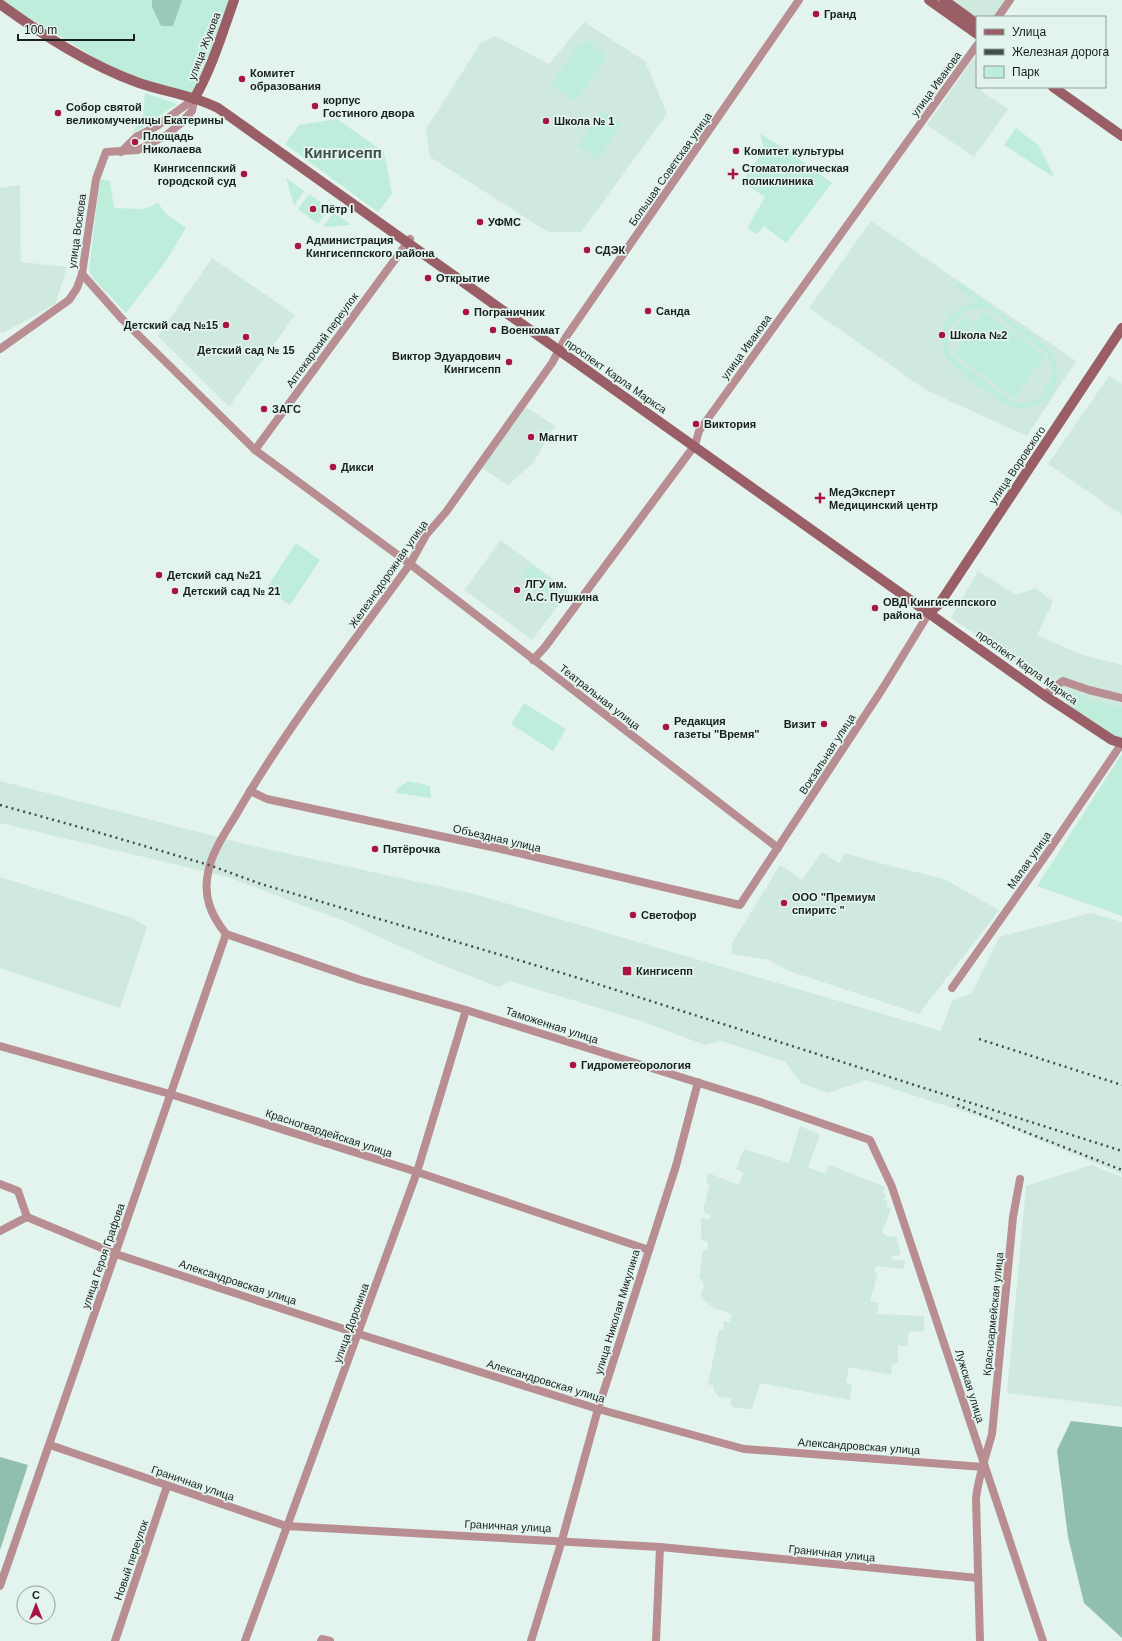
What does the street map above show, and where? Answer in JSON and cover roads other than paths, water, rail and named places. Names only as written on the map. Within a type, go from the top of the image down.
[{"type":"main road","name":"улица Жукова","points":[[194,99],[205,81],[234,0]]},
{"type":"main road","points":[[929,0],[976,33]]},
{"type":"main road","points":[[944,0],[976,23]]},
{"type":"main road","name":"проспект Карла Маркса","points":[[0,4],[51,39],[80,56],[140,83],[211,104],[696,443],[1112,740],[1122,743]]},
{"type":"main road","points":[[1053,88],[1122,136]]},
{"type":"main road","points":[[1064,88],[1122,129]]},
{"type":"main road","name":"улица Воровского","points":[[931,612],[940,602],[1122,328]]},
{"type":"main road","points":[[1046,693],[1114,737],[1122,740]]},
{"type":"street","name":"Большая Советская улица","points":[[560,348],[799,0]]},
{"type":"street","points":[[999,16],[1010,0]]},
{"type":"street","name":"улица Иванова","points":[[533,660],[545,647],[696,443],[699,431],[976,46]]},
{"type":"street","points":[[120,152],[136,137],[157,126],[194,99]]},
{"type":"street","points":[[120,152],[138,150],[165,136],[180,124],[192,111],[194,99]]},
{"type":"street","name":"улица Воскова","points":[[0,349],[69,300],[77,288],[82,274],[96,178],[106,152],[120,152]]},
{"type":"street","name":"Аптекарский переулок","points":[[255,450],[408,241]]},
{"type":"street","points":[[82,274],[122,319],[255,450],[410,564]]},
{"type":"street","name":"Железнодорожная улица","points":[[226,934],[214,919],[207,899],[207,874],[217,848],[250,791],[287,735],[410,564],[426,534],[446,512],[552,363],[560,348]]},
{"type":"street","name":"Театральная улица","points":[[410,564],[778,848]]},
{"type":"street","name":"Вокзальная улица","points":[[740,905],[883,688],[931,612]]},
{"type":"street","points":[[1046,693],[1063,681],[1089,690],[1122,698]]},
{"type":"street","name":"Малая улица","points":[[952,988],[1048,852],[1122,743]]},
{"type":"street","name":"Объездная улица","points":[[250,791],[267,799],[501,849],[740,905]]},
{"type":"street","name":"Таможенная улица","points":[[226,934],[361,980],[466,1010],[808,1117],[870,1140]]},
{"type":"street","name":"улица Героя Графова","points":[[0,1586],[226,934]]},
{"type":"street","name":"улица Доронина","points":[[245,1641],[286,1526],[359,1334],[417,1172],[466,1010]]},
{"type":"street","name":"Красногвардейская улица","points":[[0,1046],[170,1094],[417,1172],[649,1250]]},
{"type":"street","name":"улица Николая Микулина","points":[[531,1641],[562,1540],[598,1409],[676,1166],[698,1082]]},
{"type":"street","name":"Лужская улица","points":[[870,1140],[892,1187],[1043,1641]]},
{"type":"street","name":"Красноармейская улица","points":[[980,1641],[976,1500],[978,1478],[984,1466],[992,1434],[1013,1218],[1020,1179]]},
{"type":"street","points":[[0,1184],[18,1191],[27,1217],[0,1231]]},
{"type":"street","name":"Александровская улица","points":[[27,1217],[116,1254],[359,1334],[598,1409],[744,1449],[984,1466]]},
{"type":"street","name":"Граничная улица","points":[[50,1445],[286,1526],[660,1546],[978,1578]]},
{"type":"street","name":"Новый переулок","points":[[115,1641],[167,1486]]},
{"type":"street","points":[[656,1641],[660,1546]]},
{"type":"street","points":[[321,1641],[322,1639],[330,1641]]},
{"type":"railway","points":[[0,805],[209,865],[261,884],[572,976],[1122,1151]]},
{"type":"railway","points":[[979,1039],[1122,1085]]},
{"type":"railway","points":[[957,1105],[1122,1170]]},
{"type":"place","name":"Гранд","points":[[816,14]]},
{"type":"place","name":"Комитет образования","points":[[242,79]]},
{"type":"place","name":"корпус Гостиного двора","points":[[315,106]]},
{"type":"place","name":"Собор святой великомученицы Екатерины","points":[[58,113]]},
{"type":"place","name":"Школа № 1","points":[[546,121]]},
{"type":"place","name":"Площадь Николаева","points":[[135,142]]},
{"type":"place","name":"Комитет культуры","points":[[736,151]]},
{"type":"place","name":"Кингисеппский городской суд","points":[[244,174]]},
{"type":"place","name":"Стоматологическая поликлиника","points":[[733,174]]},
{"type":"place","name":"Пётр I","points":[[313,209]]},
{"type":"place","name":"УФМС","points":[[480,222]]},
{"type":"place","name":"Администрация Кингисеппского района","points":[[298,246]]},
{"type":"place","name":"СДЭК","points":[[587,250]]},
{"type":"place","name":"Открытие","points":[[428,278]]},
{"type":"place","name":"Санда","points":[[648,311]]},
{"type":"place","name":"Пограничник","points":[[466,312]]},
{"type":"place","name":"Детский сад №15","points":[[226,325]]},
{"type":"place","name":"Военкомат","points":[[493,330]]},
{"type":"place","name":"Школа №2","points":[[942,335]]},
{"type":"place","name":"Детский сад № 15","points":[[246,337]]},
{"type":"place","name":"Виктор Эдуардович Кингисепп","points":[[509,362]]},
{"type":"place","name":"ЗАГС","points":[[264,409]]},
{"type":"place","name":"Виктория","points":[[696,424]]},
{"type":"place","name":"Магнит","points":[[531,437]]},
{"type":"place","name":"Дикси","points":[[333,467]]},
{"type":"place","name":"МедЭксперт Медицинский центр","points":[[820,498]]},
{"type":"place","name":"Детский сад №21","points":[[159,575]]},
{"type":"place","name":"ЛГУ им. А.С. Пушкина","points":[[517,590]]},
{"type":"place","name":"Детский сад № 21","points":[[175,591]]},
{"type":"place","name":"ОВД Кингисеппского района","points":[[875,608]]},
{"type":"place","name":"Визит","points":[[824,724]]},
{"type":"place","name":"Редакция газеты \"Время\"","points":[[666,727]]},
{"type":"place","name":"Пятёрочка","points":[[375,849]]},
{"type":"place","name":"ООО \"Премиум спиритс \"","points":[[784,903]]},
{"type":"place","name":"Светофор","points":[[633,915]]},
{"type":"place","name":"Кингисепп","points":[[627,971]]},
{"type":"place","name":"Гидрометеорология","points":[[573,1065]]},
{"type":"district","name":"Кингисепп","points":[[343,152]]}]
